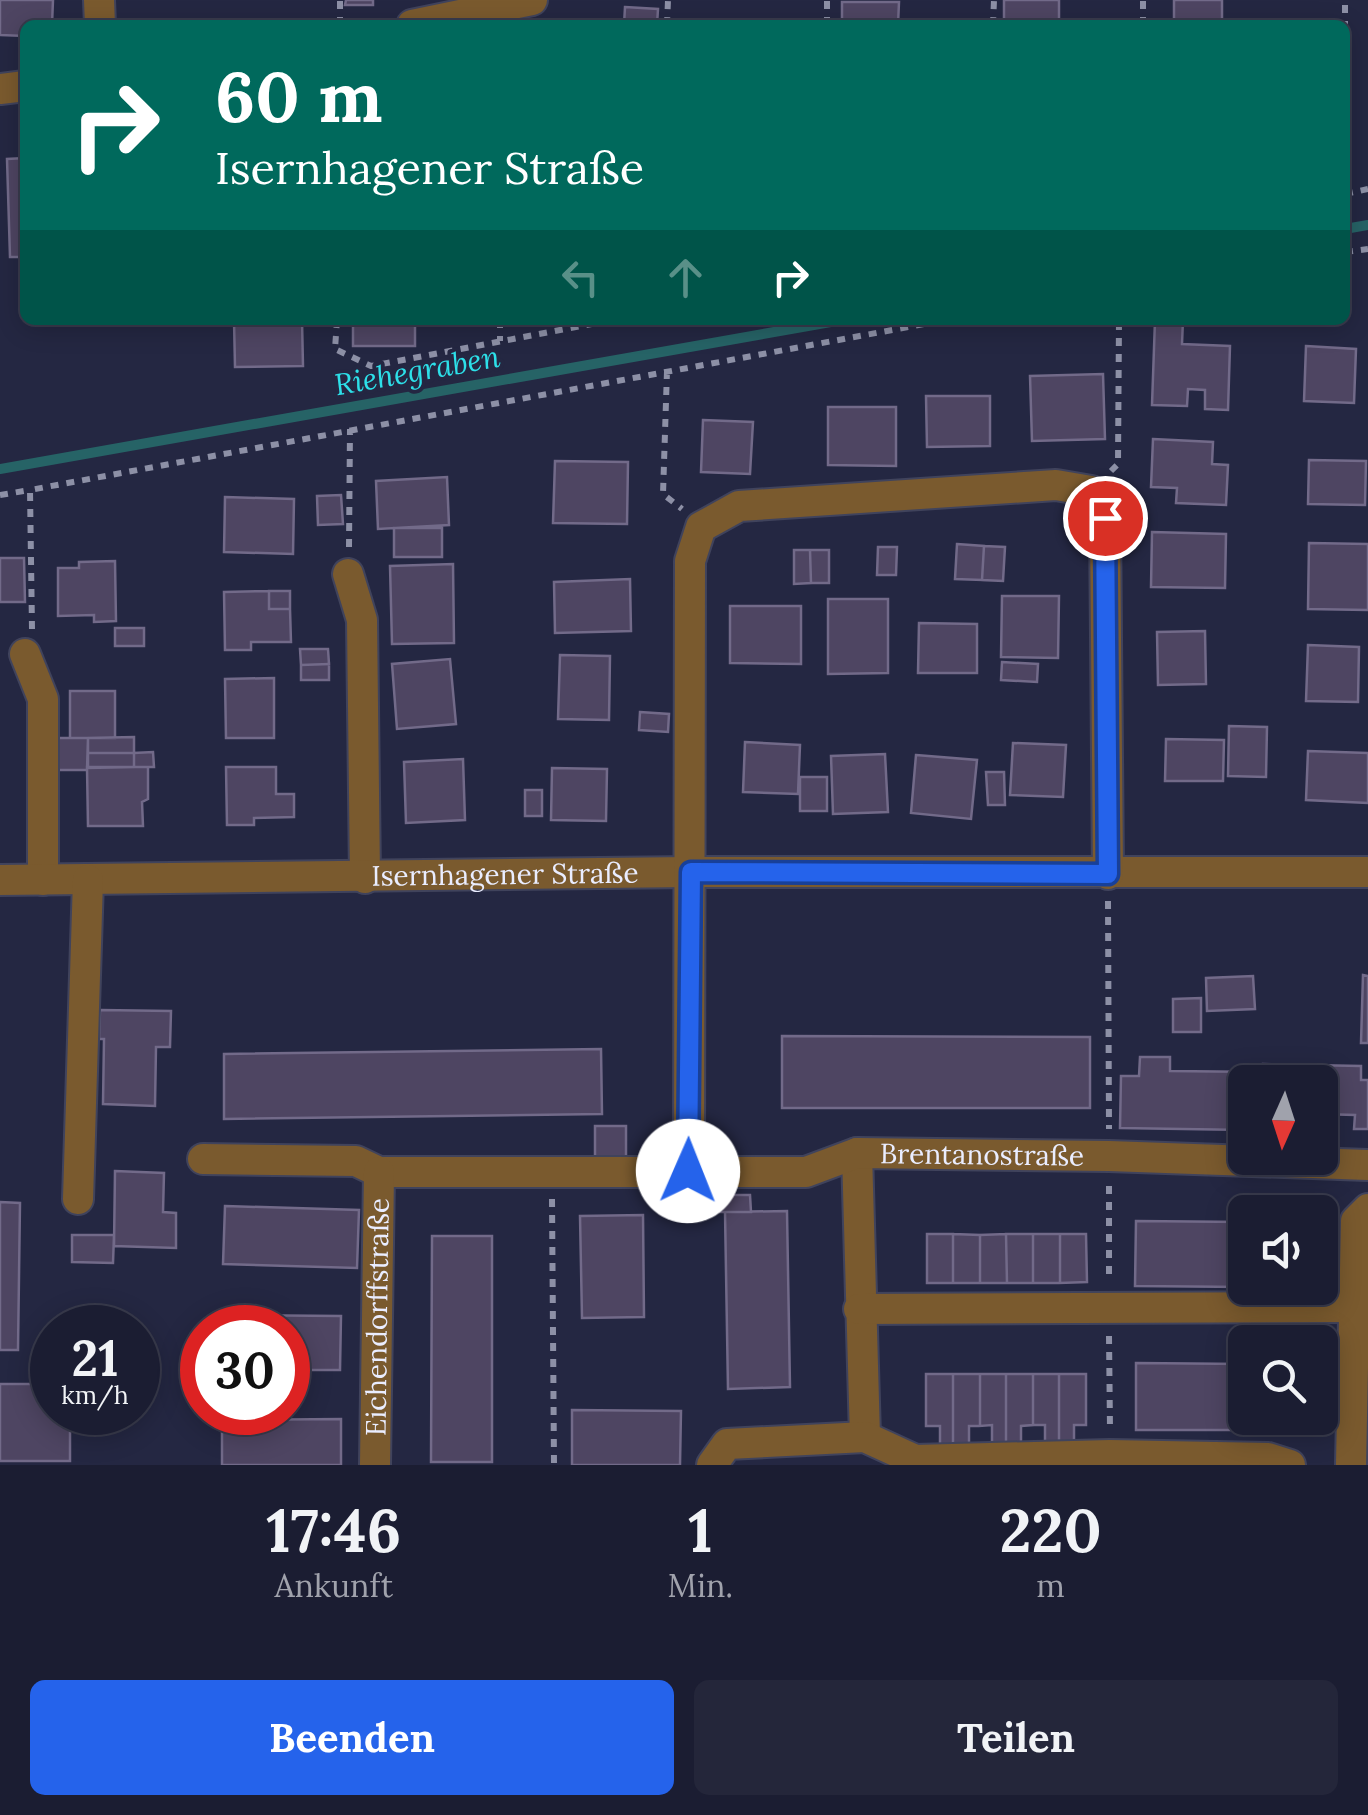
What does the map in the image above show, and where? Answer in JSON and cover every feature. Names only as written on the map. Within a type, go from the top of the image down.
[{"type":"street","points":[[436,20],[532,0]]},
{"type":"street","points":[[688,1171],[690,561],[702,526],[739,506],[1056,485],[1091,491],[1105,518],[1108,874]]},
{"type":"street","points":[[348,574],[362,620],[365,878]]},
{"type":"street","points":[[25,654],[43,699],[44,880]]},
{"type":"street","name":"Isernhagener Straße","points":[[0,880],[691,872],[1368,872]]},
{"type":"street","points":[[78,1199],[88,880]]},
{"type":"street","name":"Brentanostraße","points":[[688,1171],[806,1172],[858,1153],[1109,1156],[1368,1166]]},
{"type":"street","name":"Brentanostraße","points":[[858,1153],[865,1437]]},
{"type":"street","name":"Eichendorffstraße","points":[[203,1158],[356,1160],[379,1172],[688,1171]]},
{"type":"street","name":"Eichendorffstraße","points":[[375,1465],[379,1172]]},
{"type":"street","points":[[1352,1465],[1356,1221],[1368,1210]]},
{"type":"street","points":[[859,1309],[1354,1307]]},
{"type":"street","points":[[712,1465],[727,1444],[865,1437],[915,1460],[943,1462],[1110,1455],[1268,1458],[1290,1465]]},
{"type":"path","points":[[337,325],[336,349],[371,366],[587,325]]},
{"type":"path","points":[[500,325],[500,341]]},
{"type":"path","points":[[0,496],[919,325]]},
{"type":"path","points":[[1091,491],[1118,464],[1119,325]]},
{"type":"path","points":[[667,371],[663,494],[702,526]]},
{"type":"path","points":[[348,574],[350,429]]},
{"type":"path","points":[[25,654],[32,626],[30,490]]},
{"type":"path","points":[[552,1172],[554,1465]]},
{"type":"building","points":[[0,0],[53,0],[52,20],[20,20],[20,36],[0,35]]},
{"type":"building","points":[[346,0],[373,0],[373,5],[345,5]]},
{"type":"building","points":[[1004,0],[1059,0],[1059,20],[1004,20]]},
{"type":"building","points":[[1174,0],[1222,0],[1222,20],[1174,20]]},
{"type":"building","points":[[842,2],[899,2],[898,20],[842,20]]},
{"type":"building","points":[[625,7],[658,9],[657,20],[624,20]]},
{"type":"building","points":[[20,158],[20,257],[10,257],[7,159]]},
{"type":"building","points":[[234,325],[302,325],[303,366],[235,367]]},
{"type":"building","points":[[353,325],[415,325],[415,346],[353,346]]},
{"type":"building","points":[[1155,325],[1183,325],[1182,344],[1230,346],[1228,410],[1205,409],[1205,390],[1188,389],[1187,406],[1152,405]]},
{"type":"building","points":[[1306,346],[1356,349],[1354,403],[1304,401]]},
{"type":"building","points":[[1103,374],[1105,439],[1032,441],[1030,376]]},
{"type":"building","points":[[926,396],[990,396],[990,446],[927,447]]},
{"type":"building","points":[[828,407],[896,407],[896,466],[828,465]]},
{"type":"building","points":[[703,420],[753,422],[750,474],[701,472]]},
{"type":"building","points":[[1153,439],[1213,442],[1212,464],[1228,465],[1226,505],[1176,503],[1177,488],[1151,487]]},
{"type":"building","points":[[1309,460],[1366,461],[1365,505],[1308,504]]},
{"type":"building","points":[[555,461],[628,462],[627,524],[553,523]]},
{"type":"building","points":[[447,477],[449,525],[378,529],[376,481]]},
{"type":"building","points":[[341,495],[343,524],[318,525],[317,496]]},
{"type":"building","points":[[225,497],[294,499],[293,554],[224,552]]},
{"type":"building","points":[[394,528],[442,528],[442,557],[394,557]]},
{"type":"building","points":[[1152,532],[1226,534],[1225,588],[1151,587]]},
{"type":"building","points":[[1309,543],[1368,544],[1368,610],[1308,609]]},
{"type":"building","points":[[957,544],[984,546],[982,580],[955,579]]},
{"type":"building","points":[[984,546],[1005,547],[1003,581],[982,580]]},
{"type":"building","points":[[878,547],[897,547],[896,575],[877,575]]},
{"type":"building","points":[[794,550],[810,550],[811,583],[794,584]]},
{"type":"building","points":[[810,550],[829,550],[829,583],[811,583]]},
{"type":"building","points":[[0,558],[24,558],[25,602],[0,602]]},
{"type":"building","points":[[115,561],[116,621],[94,622],[94,615],[58,616],[58,568],[79,568],[79,562]]},
{"type":"building","points":[[453,564],[454,643],[392,644],[390,566]]},
{"type":"building","points":[[630,579],[631,631],[555,633],[554,582]]},
{"type":"building","points":[[269,591],[269,609],[290,609],[291,642],[251,642],[251,650],[225,650],[224,592]]},
{"type":"building","points":[[269,591],[290,591],[290,609],[269,609]]},
{"type":"building","points":[[1002,596],[1059,596],[1058,658],[1001,657]]},
{"type":"building","points":[[828,599],[888,599],[888,673],[828,674]]},
{"type":"building","points":[[730,606],[801,606],[801,664],[730,663]]},
{"type":"building","points":[[919,623],[977,624],[977,673],[918,673]]},
{"type":"building","points":[[115,628],[144,628],[144,646],[115,646]]},
{"type":"building","points":[[1205,631],[1206,684],[1158,685],[1157,632]]},
{"type":"building","points":[[1308,645],[1359,647],[1358,702],[1306,701]]},
{"type":"building","points":[[300,649],[328,649],[329,664],[301,665]]},
{"type":"building","points":[[560,655],[610,656],[609,720],[558,719]]},
{"type":"building","points":[[450,659],[456,724],[397,729],[392,664]]},
{"type":"building","points":[[1002,662],[1038,664],[1037,682],[1001,680]]},
{"type":"building","points":[[329,664],[329,680],[301,680],[301,665]]},
{"type":"building","points":[[274,678],[274,738],[226,738],[225,679]]},
{"type":"building","points":[[70,691],[115,691],[115,738],[70,738]]},
{"type":"building","points":[[640,712],[669,714],[668,732],[639,730]]},
{"type":"building","points":[[1229,726],[1267,727],[1266,777],[1228,776]]},
{"type":"building","points":[[134,737],[134,753],[88,753],[88,738]]},
{"type":"building","points":[[58,738],[88,738],[87,770],[58,770]]},
{"type":"building","points":[[1166,739],[1224,740],[1223,781],[1165,781]]},
{"type":"building","points":[[745,742],[800,745],[798,794],[743,792]]},
{"type":"building","points":[[1013,743],[1066,745],[1063,797],[1010,795]]},
{"type":"building","points":[[1308,751],[1368,753],[1368,803],[1306,800]]},
{"type":"building","points":[[153,752],[154,767],[134,767],[134,753]]},
{"type":"building","points":[[88,753],[134,753],[134,767],[88,768]]},
{"type":"building","points":[[885,754],[888,812],[833,814],[831,756]]},
{"type":"building","points":[[916,755],[977,760],[971,819],[911,813]]},
{"type":"building","points":[[463,759],[465,820],[406,823],[404,762]]},
{"type":"building","points":[[87,767],[148,767],[148,799],[142,802],[143,826],[88,826]]},
{"type":"building","points":[[226,767],[276,767],[276,794],[294,794],[294,817],[254,818],[254,825],[227,825]]},
{"type":"building","points":[[552,768],[607,769],[606,821],[551,820]]},
{"type":"building","points":[[986,772],[1004,772],[1005,805],[988,805]]},
{"type":"building","points":[[800,777],[827,777],[827,811],[800,811]]},
{"type":"building","points":[[525,790],[542,790],[542,816],[525,816]]},
{"type":"building","points":[[1363,975],[1368,976],[1368,1043],[1361,1043]]},
{"type":"building","points":[[1253,976],[1255,1009],[1207,1011],[1206,978]]},
{"type":"building","points":[[1201,998],[1201,1032],[1173,1032],[1173,999]]},
{"type":"building","points":[[100,1010],[171,1011],[170,1047],[156,1047],[155,1106],[103,1104],[104,1039],[99,1039]]},
{"type":"building","points":[[782,1036],[1090,1037],[1090,1108],[782,1108]]},
{"type":"building","points":[[601,1049],[602,1114],[224,1119],[224,1054]]},
{"type":"building","points":[[1140,1057],[1170,1057],[1170,1071],[1228,1072],[1228,1130],[1120,1128],[1121,1076],[1139,1076]]},
{"type":"building","points":[[1338,1066],[1361,1066],[1361,1080],[1368,1080],[1368,1129],[1354,1129],[1355,1115],[1338,1115]]},
{"type":"building","points":[[595,1126],[626,1126],[626,1160],[595,1160]]},
{"type":"building","points":[[115,1171],[164,1173],[163,1212],[176,1213],[176,1248],[114,1246]]},
{"type":"building","points":[[720,1195],[750,1195],[751,1212],[720,1212]]},
{"type":"building","points":[[0,1202],[20,1203],[18,1350],[0,1350]]},
{"type":"building","points":[[225,1206],[359,1210],[357,1268],[223,1264]]},
{"type":"building","points":[[787,1211],[790,1387],[728,1389],[725,1212]]},
{"type":"building","points":[[643,1215],[644,1317],[582,1318],[580,1216]]},
{"type":"building","points":[[1136,1221],[1228,1222],[1228,1287],[1135,1286]]},
{"type":"building","points":[[927,1234],[953,1234],[953,1283],[927,1283]]},
{"type":"building","points":[[953,1234],[980,1235],[980,1283],[953,1283]]},
{"type":"building","points":[[1006,1234],[1033,1234],[1033,1283],[1007,1283]]},
{"type":"building","points":[[1006,1234],[1007,1283],[980,1283],[980,1235]]},
{"type":"building","points":[[1033,1234],[1060,1234],[1060,1283],[1033,1283]]},
{"type":"building","points":[[1060,1234],[1086,1234],[1087,1282],[1060,1283]]},
{"type":"building","points":[[72,1235],[114,1235],[113,1263],[72,1262]]},
{"type":"building","points":[[432,1236],[492,1236],[492,1462],[431,1462]]},
{"type":"building","points":[[310,1316],[341,1316],[340,1370],[310,1370]]},
{"type":"building","points":[[1136,1363],[1228,1364],[1228,1430],[1136,1430]]},
{"type":"building","points":[[926,1374],[953,1374],[953,1445],[940,1445],[940,1426],[926,1426]]},
{"type":"building","points":[[953,1374],[980,1374],[980,1426],[969,1426],[969,1445],[953,1445]]},
{"type":"building","points":[[980,1374],[1006,1374],[1006,1444],[992,1445],[992,1425],[980,1426]]},
{"type":"building","points":[[1006,1374],[1033,1374],[1033,1425],[1021,1426],[1021,1445],[1006,1444]]},
{"type":"building","points":[[1033,1374],[1059,1374],[1059,1444],[1045,1444],[1045,1425],[1033,1425]]},
{"type":"building","points":[[1059,1374],[1086,1374],[1086,1425],[1074,1425],[1074,1445],[1059,1444]]},
{"type":"building","points":[[0,1384],[30,1384],[30,1435],[70,1435],[70,1461],[0,1461]]},
{"type":"building","points":[[572,1410],[681,1411],[680,1465],[572,1465]]},
{"type":"building","points":[[310,1419],[341,1419],[341,1465],[222,1465],[222,1435],[310,1435]]},
{"type":"waterway","name":"Riehegraben","points":[[1350,228],[1368,225]]},
{"type":"waterway","name":"Riehegraben","points":[[0,469],[814,325]]},
{"type":"route","points":[[688,1171],[691,872],[1108,874],[1105,518]]}]
